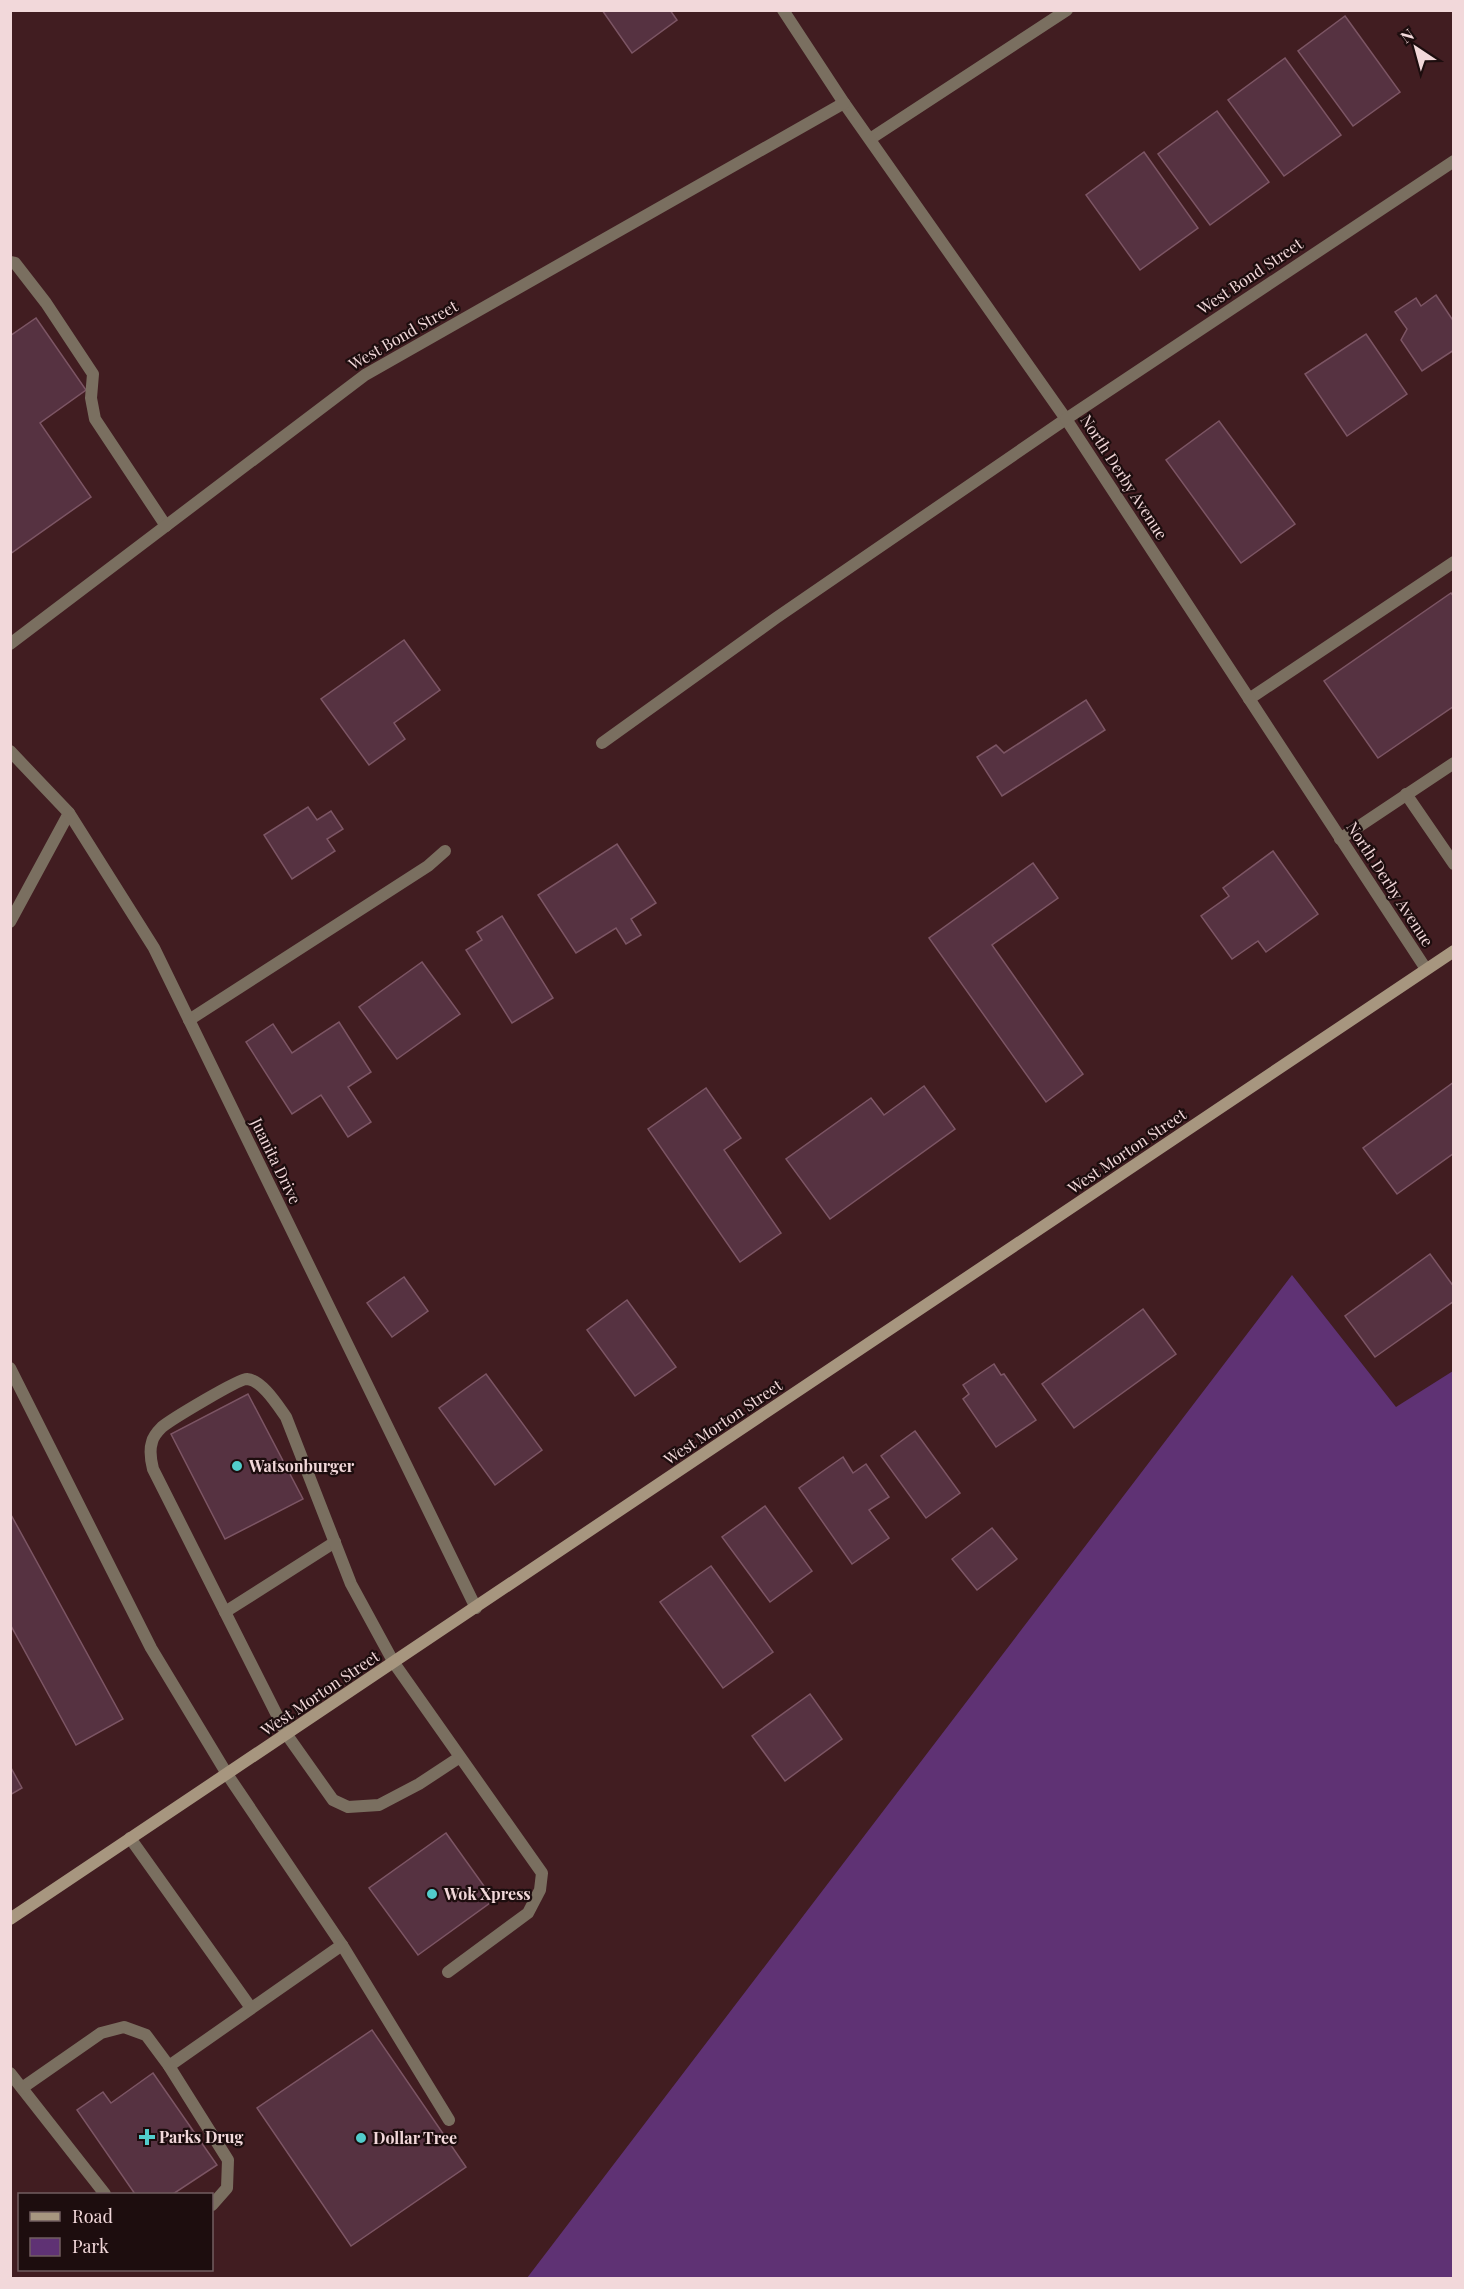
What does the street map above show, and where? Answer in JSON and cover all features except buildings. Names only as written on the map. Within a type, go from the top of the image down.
[{"type":"main road","name":"West Morton Street","points":[[10,1918],[287,1735],[1454,951]]},
{"type":"street","name":"North Derby Avenue","points":[[783,10],[844,103],[1066,419],[1426,969]]},
{"type":"street","points":[[870,139],[1067,10]]},
{"type":"street","name":"West Bond Street","points":[[10,644],[364,375],[844,103]]},
{"type":"street","name":"West Bond Street","points":[[602,742],[776,618],[1066,419],[1454,161]]},
{"type":"street","points":[[10,262],[15,263],[46,303],[93,374],[91,398],[95,419],[166,526]]},
{"type":"street","points":[[1249,699],[1454,562]]},
{"type":"street","name":"Juanita Drive","points":[[10,751],[69,813],[154,948],[476,1608]]},
{"type":"street","points":[[1340,839],[1454,763]]},
{"type":"street","points":[[1406,794],[1454,864]]},
{"type":"street","points":[[10,922],[69,813]]},
{"type":"street","points":[[189,1020],[428,866],[445,851]]},
{"type":"street","points":[[10,1368],[151,1648],[227,1774],[342,1945],[449,2120]]},
{"type":"street","points":[[448,1972],[528,1913],[540,1890],[542,1873],[460,1756],[394,1663],[351,1584],[286,1417],[272,1398],[256,1382],[246,1379],[226,1388],[162,1427],[152,1441],[150,1458],[153,1469],[287,1735],[333,1800],[348,1807],[379,1805],[419,1784],[460,1756]]},
{"type":"street","points":[[225,1612],[335,1542]]},
{"type":"street","points":[[130,1838],[251,2008]]},
{"type":"street","points":[[169,2066],[342,1945]]},
{"type":"street","points":[[22,2088],[101,2033],[124,2027],[146,2035],[169,2066],[228,2160],[227,2188],[213,2204]]},
{"type":"street","points":[[10,2073],[104,2193]]},
{"type":"green space","points":[[1292,1275],[1396,1407],[1453,1371],[1453,2278],[527,2278]]},
{"type":"place","name":"Watsonburger","points":[[237,1466]]},
{"type":"place","name":"Wok Xpress","points":[[432,1894]]},
{"type":"place","name":"Parks Drug","points":[[147,2137]]},
{"type":"place","name":"Dollar Tree","points":[[361,2138]]}]
